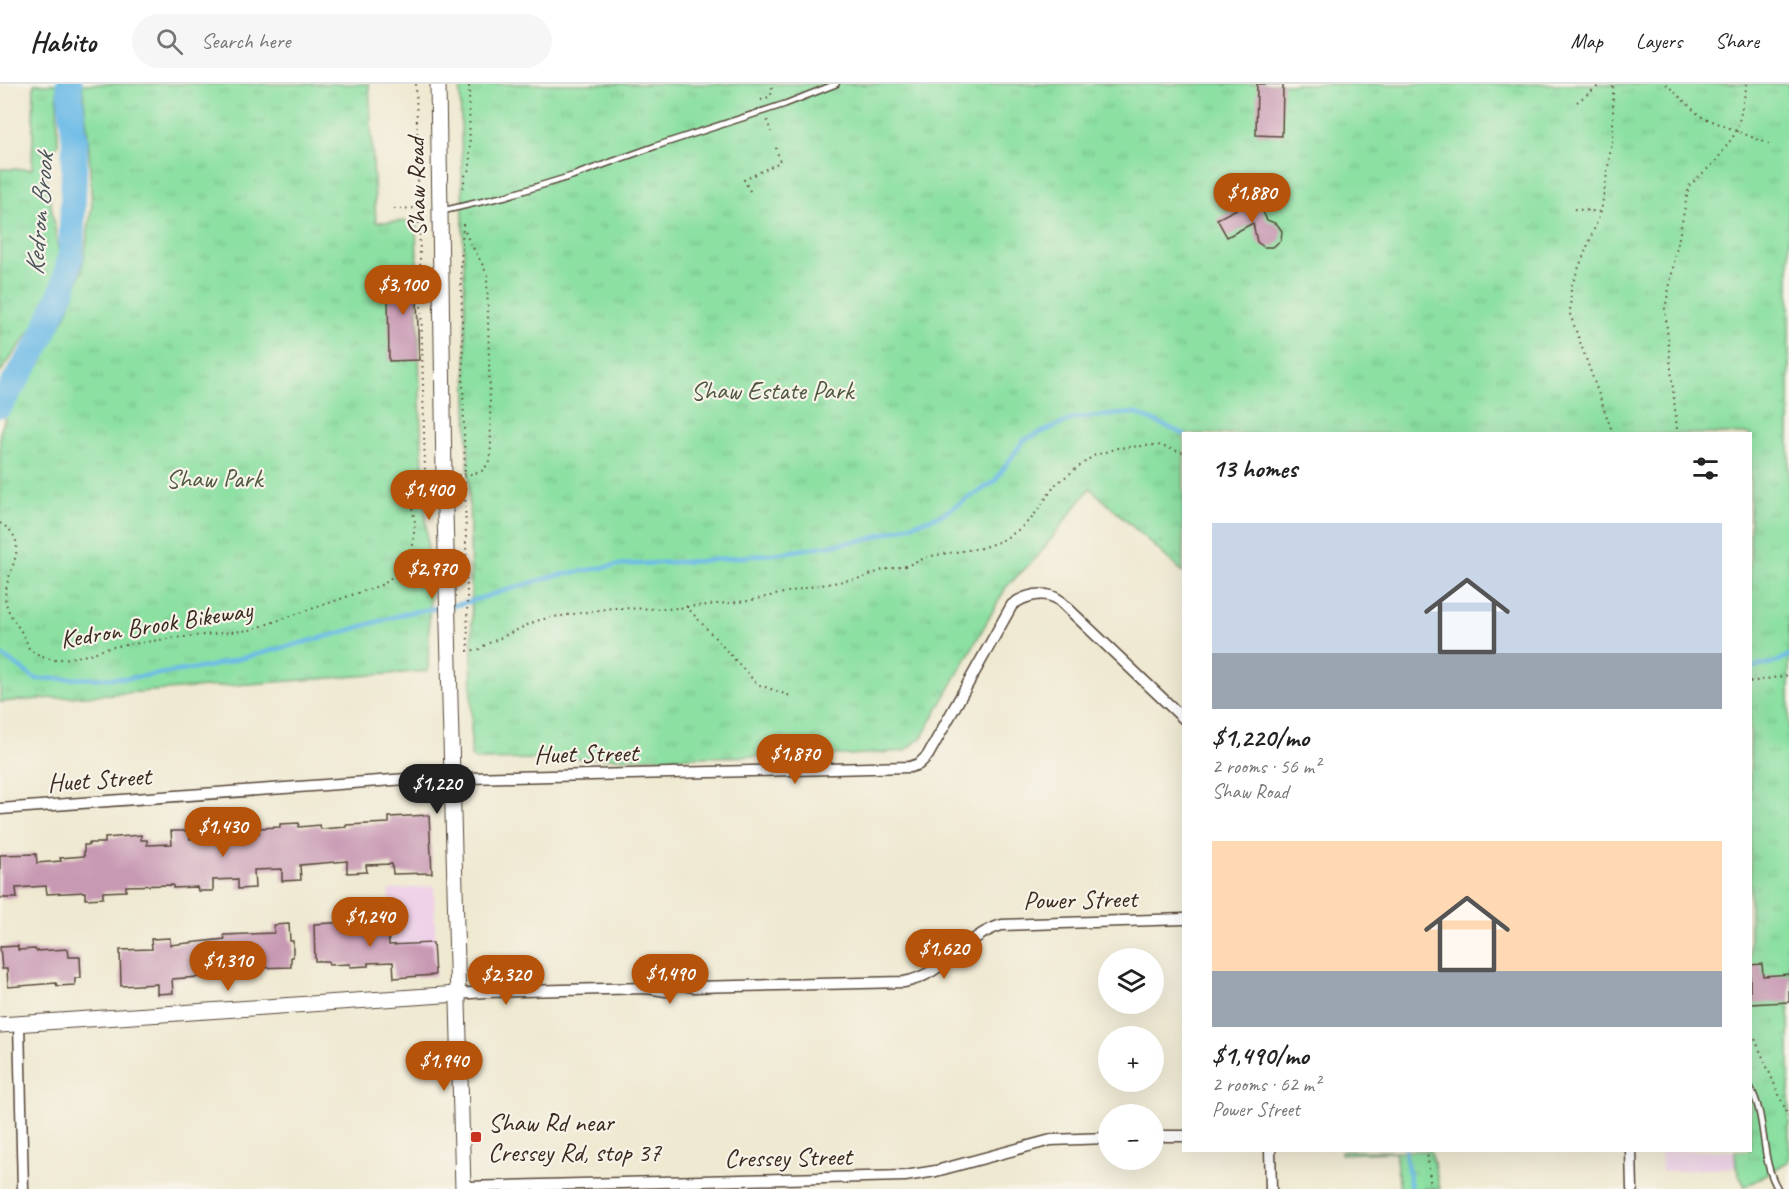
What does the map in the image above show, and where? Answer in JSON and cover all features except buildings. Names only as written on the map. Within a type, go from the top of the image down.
[{"type":"street","name":"Shaw Road","points":[[438,84],[447,566],[463,1188]]},
{"type":"street","name":"Huet Street","points":[[0,809],[434,777],[837,770],[915,766],[932,749],[1012,604],[1018,600],[1042,594],[1059,600],[1182,717]]},
{"type":"street","name":"Power Street","points":[[458,994],[647,988],[666,991],[681,984],[694,987],[904,982],[922,978],[987,931],[1002,925],[1182,919]]},
{"type":"street","points":[[0,1025],[458,994]]},
{"type":"street","points":[[19,1024],[23,1189]]},
{"type":"street","points":[[1164,1137],[1182,1136]]},
{"type":"street","name":"Cressey Street","points":[[463,1188],[905,1176],[936,1172],[1051,1140],[1098,1138]]},
{"type":"street","points":[[1270,1152],[1271,1189]]},
{"type":"street","points":[[1631,1152],[1632,1189]]},
{"type":"lane","points":[[440,211],[506,196],[572,176],[785,104],[836,84]]},
{"type":"lane","points":[[1752,1090],[1757,1099],[1770,1177],[1778,1189]]},
{"type":"path","points":[[416,84],[427,505]]},
{"type":"path","points":[[463,188],[465,176],[470,168],[469,84]]},
{"type":"path","points":[[761,103],[760,100],[771,96],[772,84]]},
{"type":"path","points":[[1577,102],[1601,84]]},
{"type":"path","points":[[1612,432],[1570,314],[1571,287],[1601,212],[1613,135],[1613,84]]},
{"type":"path","points":[[1666,84],[1700,116],[1769,144]]},
{"type":"path","points":[[1675,432],[1677,429],[1665,309],[1689,186],[1716,161],[1737,131],[1747,84]]},
{"type":"path","points":[[766,118],[771,132]]},
{"type":"path","points":[[750,191],[744,180],[780,162],[775,144]]},
{"type":"path","points":[[394,209],[419,208]]},
{"type":"path","points":[[1574,209],[1601,212]]},
{"type":"path","points":[[457,475],[465,475],[484,471],[489,461],[491,447],[487,275],[482,260],[468,238],[463,224],[461,264],[465,475],[467,627],[468,651],[480,649],[536,621],[548,618],[612,608],[667,609],[748,601],[810,587],[861,579],[883,570],[906,566],[930,556],[981,548],[1001,541],[1017,531],[1032,518],[1056,484],[1093,456],[1117,448],[1142,446],[1158,446],[1182,452]]},
{"type":"path","points":[[425,474],[432,474]]},
{"type":"path","name":"Kedron Brook Bikeway","points":[[0,523],[14,535],[17,546],[6,587],[5,602],[23,633],[29,649],[39,656],[55,660],[155,640],[250,630],[384,584],[405,565],[412,555],[415,522],[411,502],[404,490],[404,483],[412,477],[425,474]]},
{"type":"path","points":[[686,606],[757,684],[793,697]]},
{"type":"path","points":[[1752,682],[1789,675]]},
{"type":"path","points":[[1752,1037],[1755,1039],[1789,1118]]},
{"type":"path","points":[[1427,1152],[1431,1189]]},
{"type":"shaded area","points":[[434,886],[436,973],[434,976],[393,978],[389,890]]},
{"type":"shaded area","points":[[1661,1152],[1735,1152],[1736,1167],[1662,1172]]},
{"type":"green space","points":[[34,84],[57,84],[58,144],[45,169],[62,270],[50,304],[0,373],[0,169],[32,169]]},
{"type":"green space","name":"Shaw Park","points":[[82,84],[369,84],[376,222],[416,221],[421,433],[430,588],[428,671],[0,702],[0,433],[6,415],[43,360],[69,308],[82,269],[92,205]]},
{"type":"green space","name":"Shaw Estate Park","points":[[460,84],[1789,84],[1789,1161],[1745,1187],[1736,1167],[1735,1152],[1752,1152],[1752,432],[1182,432],[1182,571],[1090,488],[1038,556],[1007,586],[922,737],[905,751],[852,755],[476,760],[471,756],[472,628]]},
{"type":"green space","points":[[1341,1152],[1395,1152],[1341,1154]]},
{"type":"green space","points":[[1395,1152],[1431,1152],[1440,1189],[1400,1189]]},
{"type":"waterway","name":"Kedron Brook","points":[[0,405],[38,345],[63,289],[71,255],[75,142],[69,84]]},
{"type":"waterway","points":[[0,654],[36,679],[130,678],[207,667],[333,635],[407,613],[461,604],[554,576],[617,565],[701,561],[781,553],[869,539],[941,515],[994,482],[1024,440],[1075,418],[1135,413],[1182,433]]},
{"type":"waterway","points":[[1752,668],[1777,662],[1789,655]]},
{"type":"waterway","points":[[1405,1152],[1411,1189]]},
{"type":"place","name":"Shaw Rd near Cressey Rd, stop 37","points":[[476,1137]]}]
